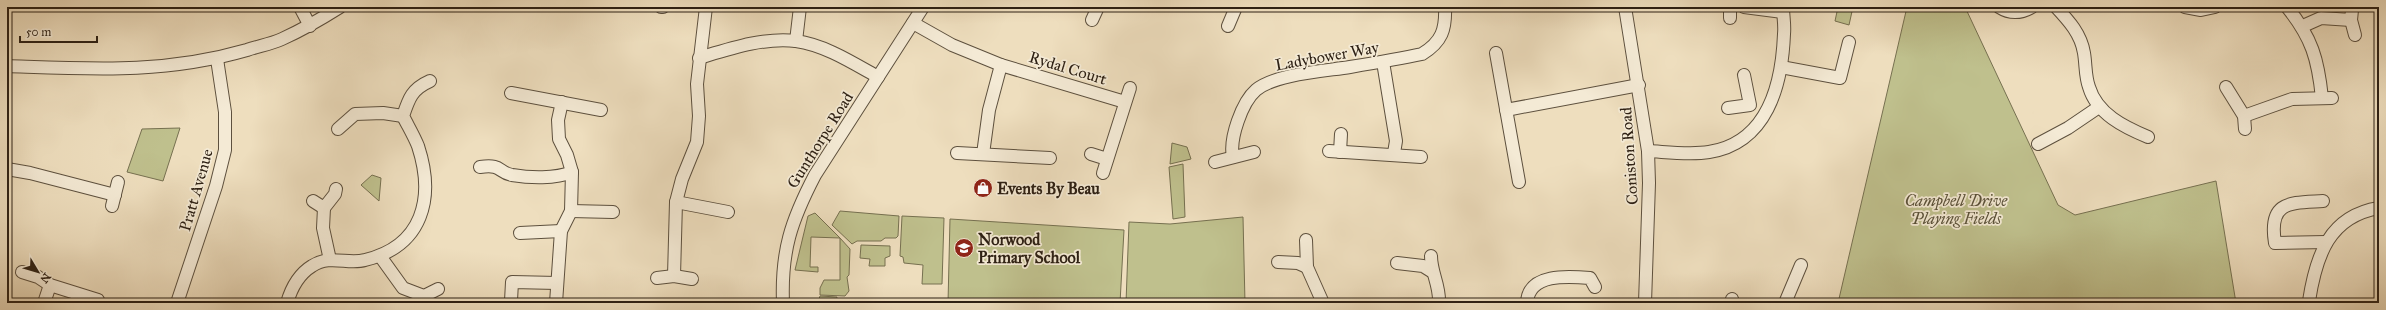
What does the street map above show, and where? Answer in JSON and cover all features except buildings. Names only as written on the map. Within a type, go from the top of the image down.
[{"type":"street","points":[[300,7],[310,26]]},
{"type":"street","points":[[7,66],[102,70],[157,68],[217,58],[281,40],[310,26],[340,7]]},
{"type":"street","points":[[674,276],[676,202],[682,179],[695,151],[699,116],[697,84],[706,7]]},
{"type":"street","points":[[796,41],[800,7]]},
{"type":"street","name":"Gunthorpe Road","points":[[784,303],[786,250],[798,207],[815,175],[923,7]]},
{"type":"street","points":[[1092,20],[1098,7]]},
{"type":"street","points":[[1228,26],[1236,7]]},
{"type":"street","name":"Ladybower Way","points":[[1233,157],[1231,147],[1233,136],[1248,99],[1256,90],[1285,78],[1422,54],[1431,49],[1444,32],[1445,7]]},
{"type":"street","name":"Coniston Road","points":[[1625,7],[1639,85],[1648,151],[1649,197],[1645,303]]},
{"type":"street","points":[[1648,151],[1709,152],[1729,146],[1746,136],[1766,114],[1773,101],[1781,67],[1784,34],[1783,9],[1744,7]]},
{"type":"street","points":[[1998,7],[2008,13],[2025,11],[2032,7]]},
{"type":"street","points":[[2056,7],[2078,33],[2084,54],[2089,88],[2100,107],[2123,126],[2148,137]]},
{"type":"street","points":[[2185,7],[2201,10],[2216,7]]},
{"type":"street","points":[[2244,116],[2292,99],[2327,98],[2319,66],[2302,26],[2287,7]]},
{"type":"street","points":[[2302,26],[2321,18],[2351,15],[2355,35]]},
{"type":"street","name":"Rydal Court","points":[[913,24],[952,44],[1001,65],[1125,102]]},
{"type":"street","points":[[699,58],[737,47],[766,42],[796,41],[846,58],[878,77]]},
{"type":"street","points":[[1781,67],[1840,78],[1849,42]]},
{"type":"street","points":[[1496,53],[1519,182]]},
{"type":"street","name":"Pratt Avenue","points":[[177,303],[216,186],[225,150],[225,112],[217,58]]},
{"type":"street","points":[[1383,62],[1396,141],[1394,154]]},
{"type":"street","points":[[983,154],[989,110],[1001,65]]},
{"type":"street","points":[[1744,75],[1750,105]]},
{"type":"street","points":[[287,303],[293,288],[301,275],[313,265],[330,260],[363,261],[380,256],[394,250],[406,240],[418,223],[424,203],[423,167],[417,145],[402,116],[408,100],[417,87],[430,81]]},
{"type":"street","points":[[1506,110],[1639,85]]},
{"type":"street","points":[[2226,87],[2244,116],[2245,129]]},
{"type":"street","points":[[1103,173],[1130,88]]},
{"type":"street","points":[[511,93],[601,110]]},
{"type":"street","points":[[556,303],[556,283],[561,232],[570,211],[572,172],[567,155],[559,139],[558,120],[562,102]]},
{"type":"street","points":[[1728,108],[1750,105],[1766,114]]},
{"type":"street","points":[[2038,144],[2068,128],[2100,107]]},
{"type":"street","points":[[338,129],[355,114],[383,113],[402,116]]},
{"type":"street","points":[[1341,134],[1334,151],[1421,157]]},
{"type":"street","points":[[1214,162],[1254,152]]},
{"type":"street","points":[[957,153],[1050,158]]},
{"type":"street","points":[[1091,154],[1107,159]]},
{"type":"street","points":[[480,167],[494,165],[510,175],[528,176],[562,176],[572,172]]},
{"type":"street","points":[[7,169],[38,174],[114,201],[118,182]]},
{"type":"street","points":[[330,260],[323,228],[324,208],[335,194],[336,189]]},
{"type":"street","points":[[313,201],[324,208]]},
{"type":"street","points":[[2323,201],[2288,203],[2282,207],[2275,222],[2274,234],[2275,243],[2326,242]]},
{"type":"street","points":[[676,202],[728,212]]},
{"type":"street","points":[[570,211],[613,212]]},
{"type":"street","points":[[2307,302],[2313,274],[2326,242],[2346,220],[2363,211],[2378,211]]},
{"type":"street","points":[[520,233],[561,232]]},
{"type":"street","points":[[1306,240],[1307,267],[1323,303]]},
{"type":"street","points":[[380,256],[403,288],[424,296],[438,289]]},
{"type":"street","points":[[1430,256],[1431,271],[1439,289],[1439,303]]},
{"type":"street","points":[[1278,262],[1298,263],[1307,267]]},
{"type":"street","points":[[1397,263],[1423,266],[1431,271]]},
{"type":"street","points":[[1785,303],[1802,265]]},
{"type":"street","points":[[22,272],[38,278],[50,286],[98,300]]},
{"type":"street","points":[[657,278],[674,276],[692,279]]},
{"type":"street","points":[[1527,303],[1533,287],[1543,279],[1590,278],[1595,287]]},
{"type":"street","points":[[511,301],[512,282],[556,283]]},
{"type":"street","points":[[44,303],[50,286]]},
{"type":"green space","points":[[1838,7],[1853,7],[1849,25],[1835,21]]},
{"type":"green space","name":"Campbell Drive Playing Fields","points":[[1907,7],[1965,7],[2058,205],[2075,215],[2216,181],[2236,303],[1838,303]]},
{"type":"green space","points":[[180,128],[163,181],[127,172],[142,129]]},
{"type":"green space","points":[[1172,143],[1187,147],[1191,159],[1170,164]]},
{"type":"green space","points":[[1183,164],[1185,217],[1173,219],[1169,167]]},
{"type":"green space","points":[[372,175],[381,178],[379,201],[361,185]]},
{"type":"green space","points":[[840,211],[899,216],[898,236],[896,238],[885,238],[881,241],[857,241],[852,244],[832,225]]},
{"type":"green space","points":[[815,213],[840,238],[811,237],[810,267],[818,267],[818,272],[795,270],[808,216]]},
{"type":"green space","points":[[902,216],[944,218],[942,284],[922,284],[923,265],[904,263],[903,257],[900,256]]},
{"type":"green space","points":[[1243,217],[1245,303],[1126,303],[1129,222],[1170,224]]},
{"type":"green space","points":[[950,219],[1124,230],[1120,303],[948,303]]},
{"type":"green space","points":[[840,238],[850,249],[849,275],[847,277],[849,291],[845,296],[820,295],[820,288],[824,280],[840,280]]},
{"type":"green space","points":[[861,245],[890,246],[890,256],[885,258],[885,266],[869,266],[870,259],[860,258]]},
{"type":"green space","points":[[820,296],[837,297],[836,303],[807,303],[812,299],[819,299]]},
{"type":"place","name":"Events By Beau","points":[[983,188]]},
{"type":"place","name":"Norwood Primary School","points":[[964,248]]}]
